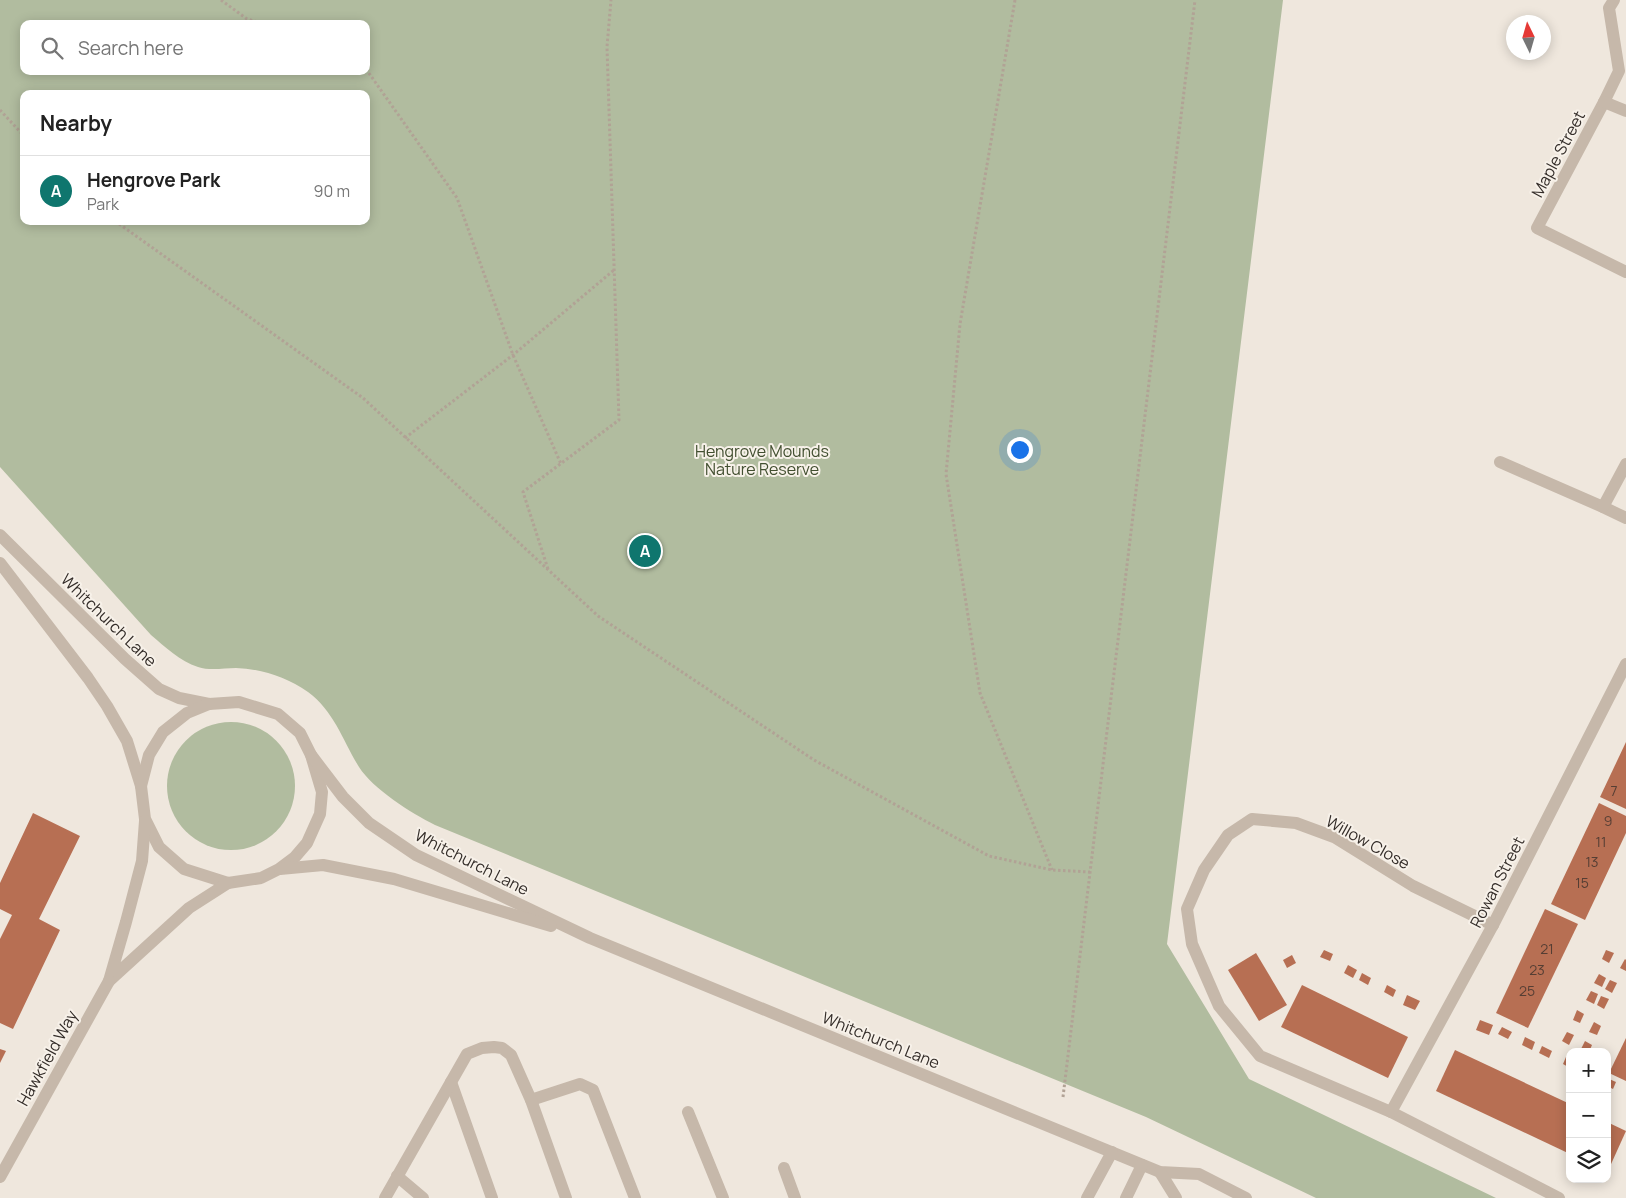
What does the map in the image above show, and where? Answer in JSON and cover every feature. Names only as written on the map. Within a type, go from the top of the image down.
[{"type":"street","name":"Maple Street","points":[[1614,0],[1610,8],[1619,71],[1537,228],[1626,272]]},
{"type":"street","points":[[1604,102],[1626,111]]},
{"type":"street","points":[[1500,462],[1626,518]]},
{"type":"street","points":[[1603,507],[1626,464]]},
{"type":"street","name":"Whitchurch Lane","points":[[0,535],[125,659],[159,689],[179,698],[209,704],[239,702],[278,714],[300,733],[311,755],[322,792],[320,814],[307,843],[295,857],[279,869],[261,878],[228,883],[184,869],[159,847],[145,819],[141,786],[127,741],[107,706],[0,563]]},
{"type":"street","name":"Rowan Street","points":[[1391,1112],[1493,925],[1626,664]]},
{"type":"street","name":"Whitchurch Lane","points":[[141,786],[149,756],[163,732],[187,713],[209,704]]},
{"type":"street","name":"Whitchurch Lane","points":[[311,755],[343,797],[369,823],[416,855],[590,938],[1142,1165],[1160,1172],[1199,1174],[1246,1198]]},
{"type":"street","name":"Hawkfield Way","points":[[0,1177],[108,981],[142,861],[145,819]]},
{"type":"street","name":"Willow Close","points":[[1493,925],[1413,886],[1334,837],[1296,823],[1252,819],[1228,835],[1204,870],[1187,909],[1192,944],[1219,1006],[1260,1056],[1391,1112],[1559,1198]]},
{"type":"street","name":"Whitchurch Lane","points":[[279,869],[323,865],[394,880],[590,938]]},
{"type":"street","name":"Hawkfield Way","points":[[108,981],[189,908],[228,883]]},
{"type":"street","points":[[385,1198],[467,1054],[482,1048],[502,1048],[511,1055],[531,1100],[566,1198]]},
{"type":"street","points":[[451,1082],[492,1198]]},
{"type":"street","points":[[531,1100],[580,1084],[593,1090],[635,1198]]},
{"type":"street","points":[[688,1112],[723,1198]]},
{"type":"street","points":[[1087,1198],[1112,1152]]},
{"type":"street","points":[[1126,1198],[1142,1165]]},
{"type":"street","points":[[784,1168],[795,1198]]},
{"type":"street","points":[[1160,1172],[1176,1198]]},
{"type":"street","points":[[397,1176],[423,1198]]},
{"type":"path","points":[[220,0],[251,20]]},
{"type":"path","points":[[548,570],[523,492],[620,420],[607,47],[611,0]]},
{"type":"path","points":[[1015,0],[960,324],[946,474],[980,693],[1052,870]]},
{"type":"path","points":[[1063,1097],[1195,0]]},
{"type":"path","points":[[370,75],[456,198],[513,355],[561,464]]},
{"type":"path","points":[[0,110],[20,132]]},
{"type":"path","points":[[121,225],[362,398],[598,616],[814,760],[989,856],[1052,870],[1090,872]]},
{"type":"path","points":[[405,438],[513,355],[614,270]]},
{"type":"green space","name":"Hengrove Mounds Nature Reserve","points":[[0,0],[1283,0],[1167,944],[1249,1079],[1496,1198],[1316,1198],[1146,1117],[435,825],[393,800],[373,784],[359,767],[325,708],[308,692],[282,678],[264,672],[236,668],[212,669],[198,667],[167,649],[151,635],[0,467]]},
{"type":"green space","points":[[231,722],[244,723],[256,727],[276,741],[290,761],[294,773],[294,799],[290,811],[276,831],[256,845],[244,849],[231,850],[218,849],[206,845],[186,831],[172,811],[168,799],[167,786],[168,773],[172,761],[186,741],[206,727],[218,723]]},
{"type":"building","points":[[1626,742],[1626,809],[1600,797]]},
{"type":"building","points":[[1599,803],[1626,816],[1626,833],[1585,920],[1551,904]]},
{"type":"building","points":[[33,813],[80,836],[39,919],[60,930],[13,1029],[0,1023],[0,939],[12,915],[0,909],[0,883]]},
{"type":"building","points":[[1545,909],[1578,924],[1528,1028],[1496,1013]]},
{"type":"building","points":[[1324,950],[1333,954],[1330,961],[1320,957]]},
{"type":"building","points":[[1606,950],[1614,953],[1609,963],[1602,959]]},
{"type":"building","points":[[1256,953],[1287,1005],[1259,1021],[1228,970]]},
{"type":"building","points":[[1292,955],[1296,963],[1287,968],[1283,960]]},
{"type":"building","points":[[1626,960],[1626,971],[1620,968]]},
{"type":"building","points":[[1348,965],[1357,970],[1353,978],[1344,973]]},
{"type":"building","points":[[1362,973],[1371,978],[1368,985],[1359,980]]},
{"type":"building","points":[[1599,974],[1606,978],[1602,987],[1594,983]]},
{"type":"building","points":[[1610,980],[1617,983],[1612,993],[1605,989]]},
{"type":"building","points":[[1302,985],[1408,1037],[1388,1078],[1281,1027]]},
{"type":"building","points":[[1387,985],[1396,990],[1393,997],[1384,992]]},
{"type":"building","points":[[1591,991],[1598,994],[1594,1004],[1586,1000]]},
{"type":"building","points":[[1407,995],[1420,1001],[1415,1010],[1403,1005]]},
{"type":"building","points":[[1601,996],[1609,999],[1604,1009],[1597,1005]]},
{"type":"building","points":[[1577,1010],[1584,1014],[1580,1023],[1573,1020]]},
{"type":"building","points":[[1480,1020],[1493,1025],[1489,1035],[1476,1030]]},
{"type":"building","points":[[1594,1022],[1601,1026],[1597,1035],[1589,1032]]},
{"type":"building","points":[[1502,1027],[1512,1032],[1508,1039],[1498,1034]]},
{"type":"building","points":[[1567,1032],[1574,1035],[1569,1045],[1562,1041]]},
{"type":"building","points":[[1525,1037],[1535,1042],[1532,1050],[1522,1045]]},
{"type":"building","points":[[1626,1038],[1626,1081],[1611,1074],[1611,1069]]},
{"type":"building","points":[[1585,1041],[1592,1045],[1591,1048],[1582,1048]]},
{"type":"building","points":[[1542,1046],[1552,1051],[1549,1058],[1539,1053]]},
{"type":"building","points":[[0,1049],[6,1051],[0,1063]]},
{"type":"building","points":[[1455,1050],[1566,1102],[1566,1152],[1436,1091]]},
{"type":"building","points":[[1611,1080],[1616,1082],[1613,1089],[1611,1088]]},
{"type":"building","points":[[1611,1124],[1626,1131],[1611,1164]]},
{"type":"place","name":"Hengrove Park","points":[[645,551]]}]
